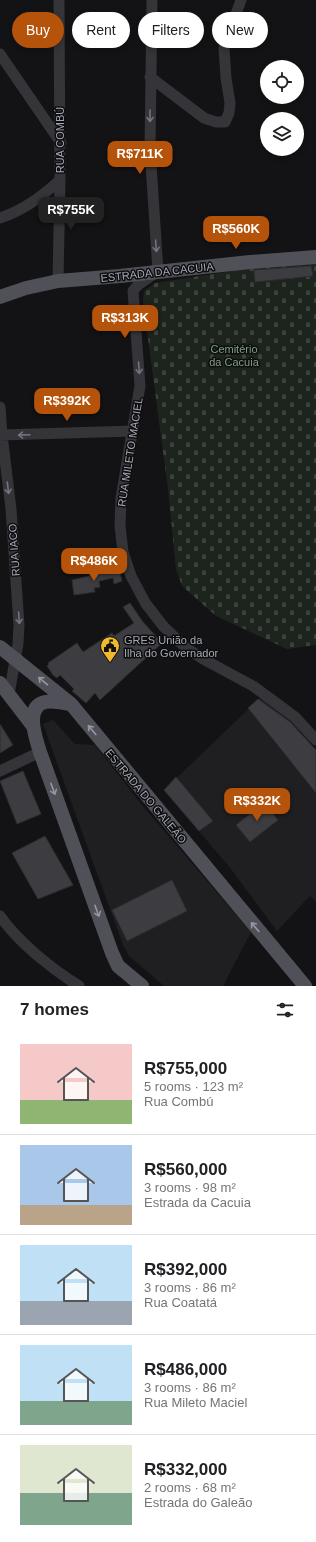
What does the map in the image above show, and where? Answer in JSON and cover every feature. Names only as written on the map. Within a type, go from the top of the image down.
[{"type":"main road","name":"ESTRADA DA CACUIA","points":[[0,297],[26,288],[58,281],[316,257]]},
{"type":"main road","points":[[7,652],[18,644]]},
{"type":"main road","name":"ESTRADA DO GALEÃO","points":[[7,652],[71,704],[305,986]]},
{"type":"main road","points":[[4,689],[33,726]]},
{"type":"main road","points":[[71,704],[53,701],[45,702],[39,705],[34,711],[33,726],[40,752],[112,953],[128,982],[142,986]]},
{"type":"main road","points":[[280,957],[292,986]]},
{"type":"street","name":"RUA COMBÚ","points":[[58,281],[61,144],[59,0]]},
{"type":"street","points":[[120,276],[133,291],[138,284],[158,271],[150,149],[152,0]]},
{"type":"street","points":[[150,77],[204,118],[216,122],[225,122],[229,113],[230,103],[226,78],[224,48],[241,0]]},
{"type":"street","points":[[0,54],[61,144]]},
{"type":"street","points":[[0,218],[38,200],[60,180]]},
{"type":"street","name":"RUA MILETO MACIEL","points":[[133,291],[140,386],[121,498],[120,526],[123,552],[131,576],[146,604],[164,627],[185,647],[203,659],[253,686],[295,717],[316,740]]},
{"type":"street","name":"RUA IACO","points":[[0,407],[1,435],[11,509],[19,626],[18,644]]},
{"type":"street","points":[[1,435],[133,431]]},
{"type":"street","points":[[4,689],[7,652]]},
{"type":"street","points":[[0,771],[40,752]]},
{"type":"street","points":[[0,916],[33,951],[64,977],[79,986]]},
{"type":"shaded area","points":[[260,698],[287,714],[316,750],[316,902],[310,896],[277,931],[231,869],[164,790]]},
{"type":"shaded area","points":[[53,720],[75,744],[95,745],[142,805],[251,932],[223,986],[164,986],[129,956],[123,945],[43,724]]},
{"type":"green space","name":"Cemitério da Cacuia","points":[[316,261],[316,645],[287,649],[216,616],[182,586],[176,569],[168,489],[143,301],[144,291],[155,283],[245,269]]},
{"type":"building","points":[[311,266],[313,276],[255,282],[254,270]]},
{"type":"building","points":[[119,569],[122,581],[114,584],[113,578],[99,581],[100,587],[94,588],[95,592],[74,595],[72,580]]},
{"type":"building","points":[[130,603],[143,622],[162,643],[100,700],[95,693],[86,703],[72,691],[74,689],[60,675],[57,678],[53,675],[47,666],[49,664],[48,663],[77,643],[83,652],[112,633],[114,636],[134,623],[123,607]]},
{"type":"building","points":[[258,699],[290,722],[316,750],[316,793],[248,708]]},
{"type":"building","points":[[0,724],[13,745],[0,753]]},
{"type":"building","points":[[23,771],[41,814],[17,824],[0,781]]},
{"type":"building","points":[[176,777],[213,821],[199,831],[164,790]]},
{"type":"building","points":[[264,803],[278,820],[250,842],[236,825]]},
{"type":"building","points":[[45,836],[73,885],[38,899],[12,853]]},
{"type":"building","points":[[172,880],[187,911],[127,941],[112,910]]},
{"type":"place","name":"GRES União da Ilha do Governador","points":[[110,663]]}]
